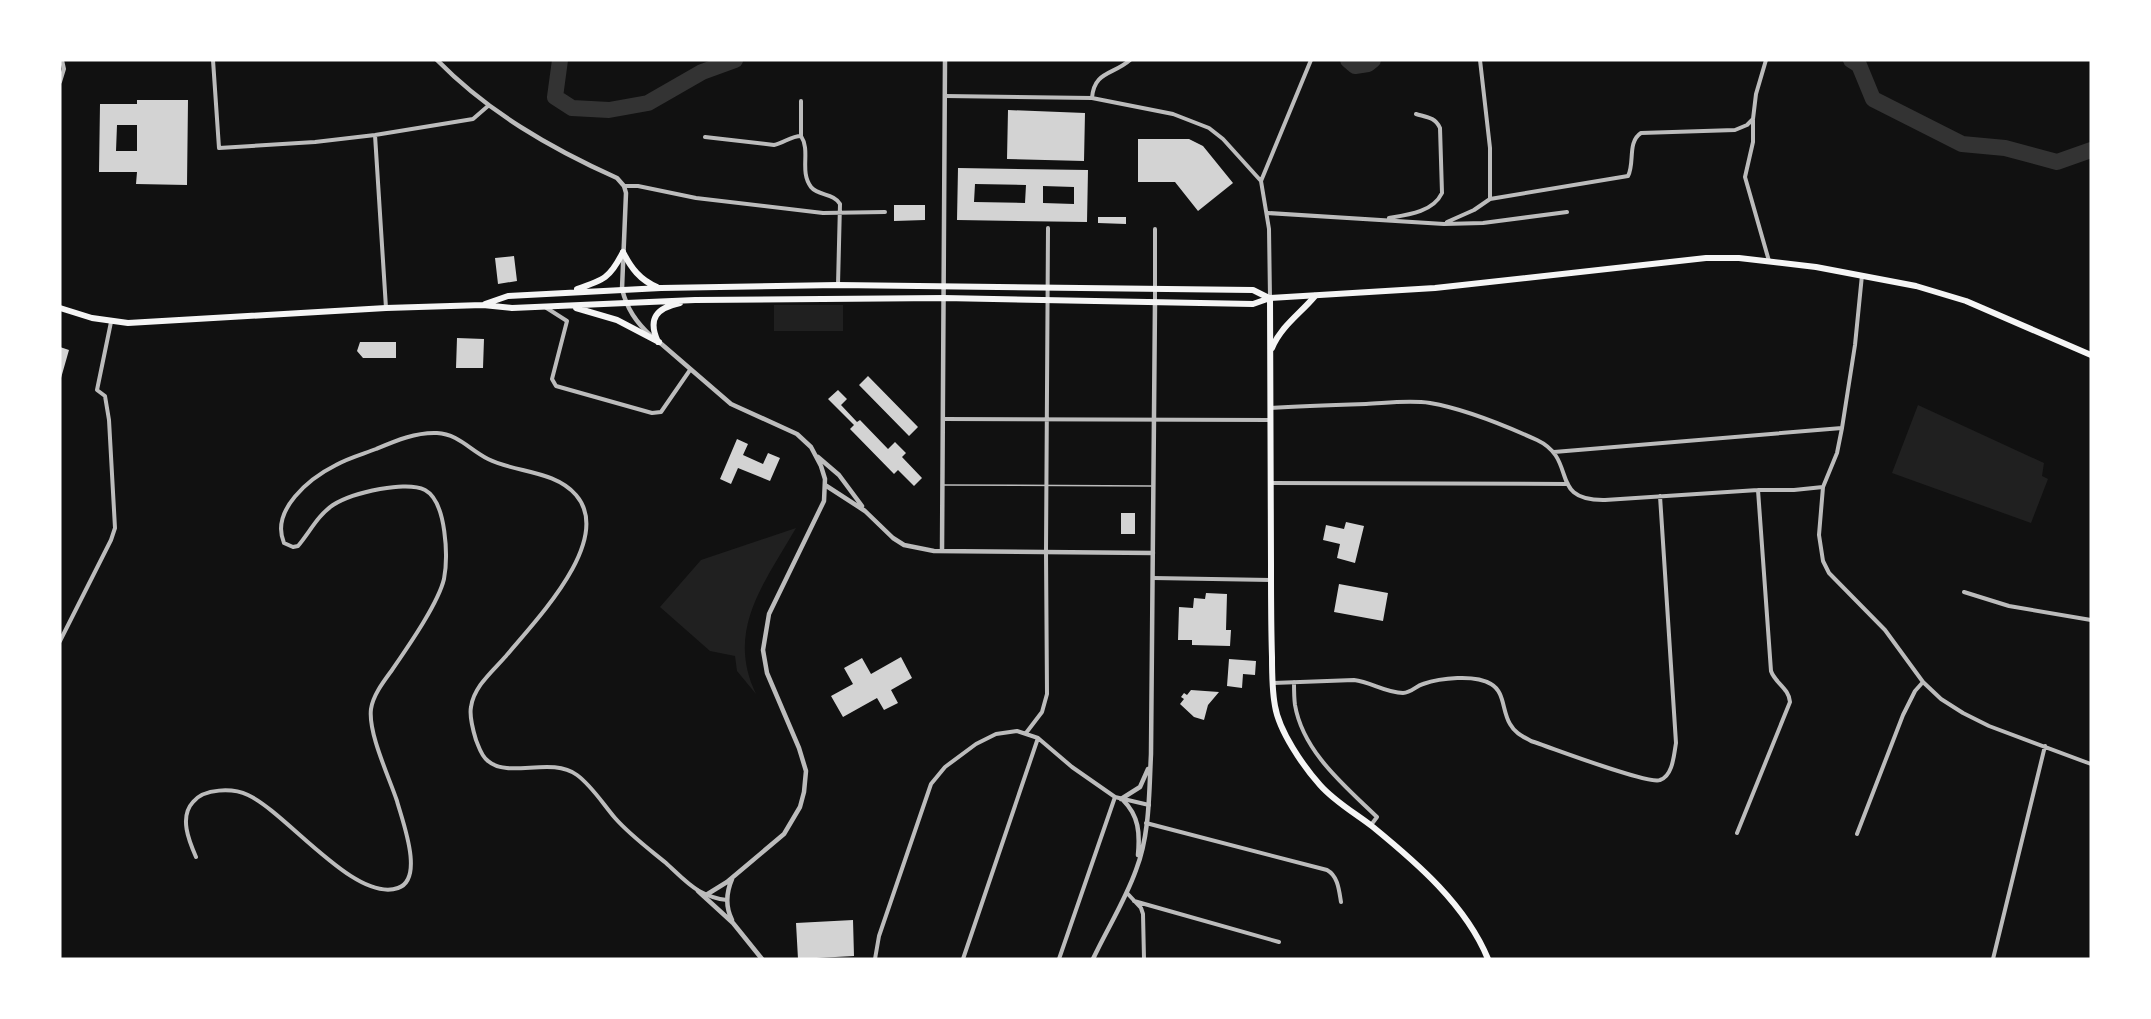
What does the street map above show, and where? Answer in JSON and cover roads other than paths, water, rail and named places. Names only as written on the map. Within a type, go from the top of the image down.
[{"type":"main road","points":[[623,252],[639,276],[660,288]]},
{"type":"main road","points":[[569,291],[603,280],[612,272],[623,252]]},
{"type":"main road","points":[[60,308],[111,322],[147,323],[386,308],[483,305],[512,308],[695,300],[944,298],[1252,303],[1270,298],[1435,288],[1706,258],[1769,261],[1862,274],[1916,286],[1966,301],[2091,355]]},
{"type":"main road","points":[[483,305],[508,296],[569,291],[838,285],[1253,290],[1270,298]]},
{"type":"main road","points":[[1270,352],[1280,333],[1316,296]]},
{"type":"main road","points":[[1270,298],[1272,683],[1275,708],[1284,731],[1305,766],[1334,800],[1370,825],[1437,885],[1474,932],[1488,959]]},
{"type":"main road","points":[[658,342],[653,325],[654,318],[659,312],[668,306],[695,300]]},
{"type":"main road","points":[[567,306],[617,320],[658,342]]},
{"type":"street","points":[[60,82],[64,69],[62,60]]},
{"type":"street","points":[[213,60],[219,148],[315,142],[375,135],[473,118],[488,106]]},
{"type":"street","points":[[436,60],[488,106],[556,150],[616,178],[624,186],[626,193],[622,290],[626,303],[641,327],[731,404],[797,434],[804,440],[821,466],[825,485],[824,501],[769,614],[763,650],[767,673],[799,748],[806,771],[800,807],[784,834],[720,887],[706,895]]},
{"type":"street","points":[[942,551],[945,60]]},
{"type":"street","points":[[1092,98],[1093,87],[1098,79],[1130,60]]},
{"type":"street","points":[[1261,181],[1311,60]]},
{"type":"street","points":[[1480,60],[1490,148],[1490,199]]},
{"type":"street","points":[[1766,60],[1756,94],[1753,119],[1754,142],[1745,177],[1769,261]]},
{"type":"street","points":[[945,96],[1092,98],[1173,114],[1209,128],[1223,139],[1261,181],[1268,213],[1270,298]]},
{"type":"street","points":[[801,101],[801,136],[806,143],[804,169],[810,186],[816,191],[837,199],[840,204],[838,285]]},
{"type":"street","points":[[1379,219],[1409,215],[1429,207],[1438,200],[1442,192],[1440,128],[1437,121],[1416,114]]},
{"type":"street","points":[[1443,224],[1474,210],[1490,199],[1628,176],[1634,141],[1641,133],[1735,129],[1747,125],[1753,119]]},
{"type":"street","points":[[375,135],[386,308]]},
{"type":"street","points":[[705,137],[774,145],[783,143],[793,136],[801,136]]},
{"type":"street","points":[[624,186],[638,186],[708,199],[823,213],[885,212]]},
{"type":"street","points":[[1268,213],[1443,224],[1483,223],[1567,212]]},
{"type":"street","points":[[1026,733],[1042,712],[1047,694],[1048,228]]},
{"type":"street","points":[[1094,959],[1137,870],[1149,805],[1155,229]]},
{"type":"street","points":[[1862,274],[1855,345],[1842,429],[1837,453],[1822,487],[1819,535],[1829,573],[1885,630],[1923,682],[1941,699],[1989,726],[2091,764]]},
{"type":"street","points":[[545,307],[567,321],[552,379],[556,386],[652,413],[662,412],[690,370]]},
{"type":"street","points":[[60,640],[115,528],[110,420],[105,396],[97,390],[111,322]]},
{"type":"street","points":[[1270,408],[1413,402],[1429,403],[1469,413],[1539,441],[1554,452],[1568,484],[1577,496],[1585,499],[1605,500],[1822,487]]},
{"type":"street","points":[[943,419],[1270,420]]},
{"type":"street","points":[[1554,452],[1842,429]]},
{"type":"street","points":[[196,857],[187,829],[186,815],[189,806],[204,794],[227,790],[238,791],[249,795],[270,809],[328,860],[346,874],[366,885],[387,890],[401,887],[406,882],[411,873],[410,850],[402,817],[379,749],[372,723],[371,708],[379,690],[440,591],[446,568],[442,519],[438,505],[431,494],[424,490],[402,487],[386,488],[350,496],[335,503],[323,513],[298,546],[293,547],[284,543],[282,528],[289,504],[317,476],[337,464],[407,437],[434,433],[453,437],[493,461],[557,481],[575,494],[583,505],[587,519],[583,548],[548,606],[477,689],[470,709],[474,734],[482,753],[488,761],[503,767],[547,766],[573,772],[582,779],[622,826],[733,923],[762,959]]},
{"type":"street","points":[[816,456],[839,475],[865,511],[893,538],[904,545],[942,551],[1153,553]]},
{"type":"street","points":[[1270,483],[1568,484]]},
{"type":"street","points":[[825,485],[865,511]]},
{"type":"street","points":[[1737,833],[1790,702],[1787,691],[1773,679],[1770,670],[1758,490]]},
{"type":"street","points":[[1272,683],[1354,680],[1408,693],[1422,684],[1431,682],[1465,678],[1479,679],[1491,684],[1499,691],[1506,717],[1517,734],[1531,741],[1628,774],[1659,781],[1667,776],[1676,743],[1660,496]]},
{"type":"street","points":[[1153,579],[1271,580]]},
{"type":"street","points":[[1964,592],[2009,606],[2091,620]]},
{"type":"street","points":[[1294,682],[1295,705],[1305,734],[1317,754],[1337,779],[1377,817],[1370,825]]},
{"type":"street","points":[[1857,834],[1903,714],[1923,682]]},
{"type":"street","points":[[874,959],[879,936],[926,796],[936,777],[945,768],[987,738],[1005,732],[1026,733],[1038,738],[1072,767],[1115,797],[1149,805]]},
{"type":"street","points":[[963,959],[1038,738]]},
{"type":"street","points":[[1993,959],[2045,746]]},
{"type":"street","points":[[1122,799],[1136,791],[1144,781],[1151,754]]},
{"type":"street","points":[[1059,959],[1115,797]]},
{"type":"street","points":[[1122,799],[1134,812],[1139,828],[1137,870]]},
{"type":"street","points":[[1146,823],[1332,872],[1337,880],[1341,902]]},
{"type":"street","points":[[733,923],[727,900],[735,874]]},
{"type":"street","points":[[698,891],[727,900]]},
{"type":"street","points":[[1127,893],[1143,914],[1144,959]]},
{"type":"street","points":[[1134,901],[1279,942]]},
{"type":"lane","points":[[942,485],[1154,486]]},
{"type":"waterway","points":[[560,60],[555,97],[572,108],[609,110],[648,103],[702,72],[735,60]]},
{"type":"waterway","points":[[1348,60],[1355,66],[1368,64],[1373,60]]},
{"type":"waterway","points":[[1851,60],[1859,65],[1873,99],[1962,144],[2005,148],[2057,162],[2091,150]]}]
